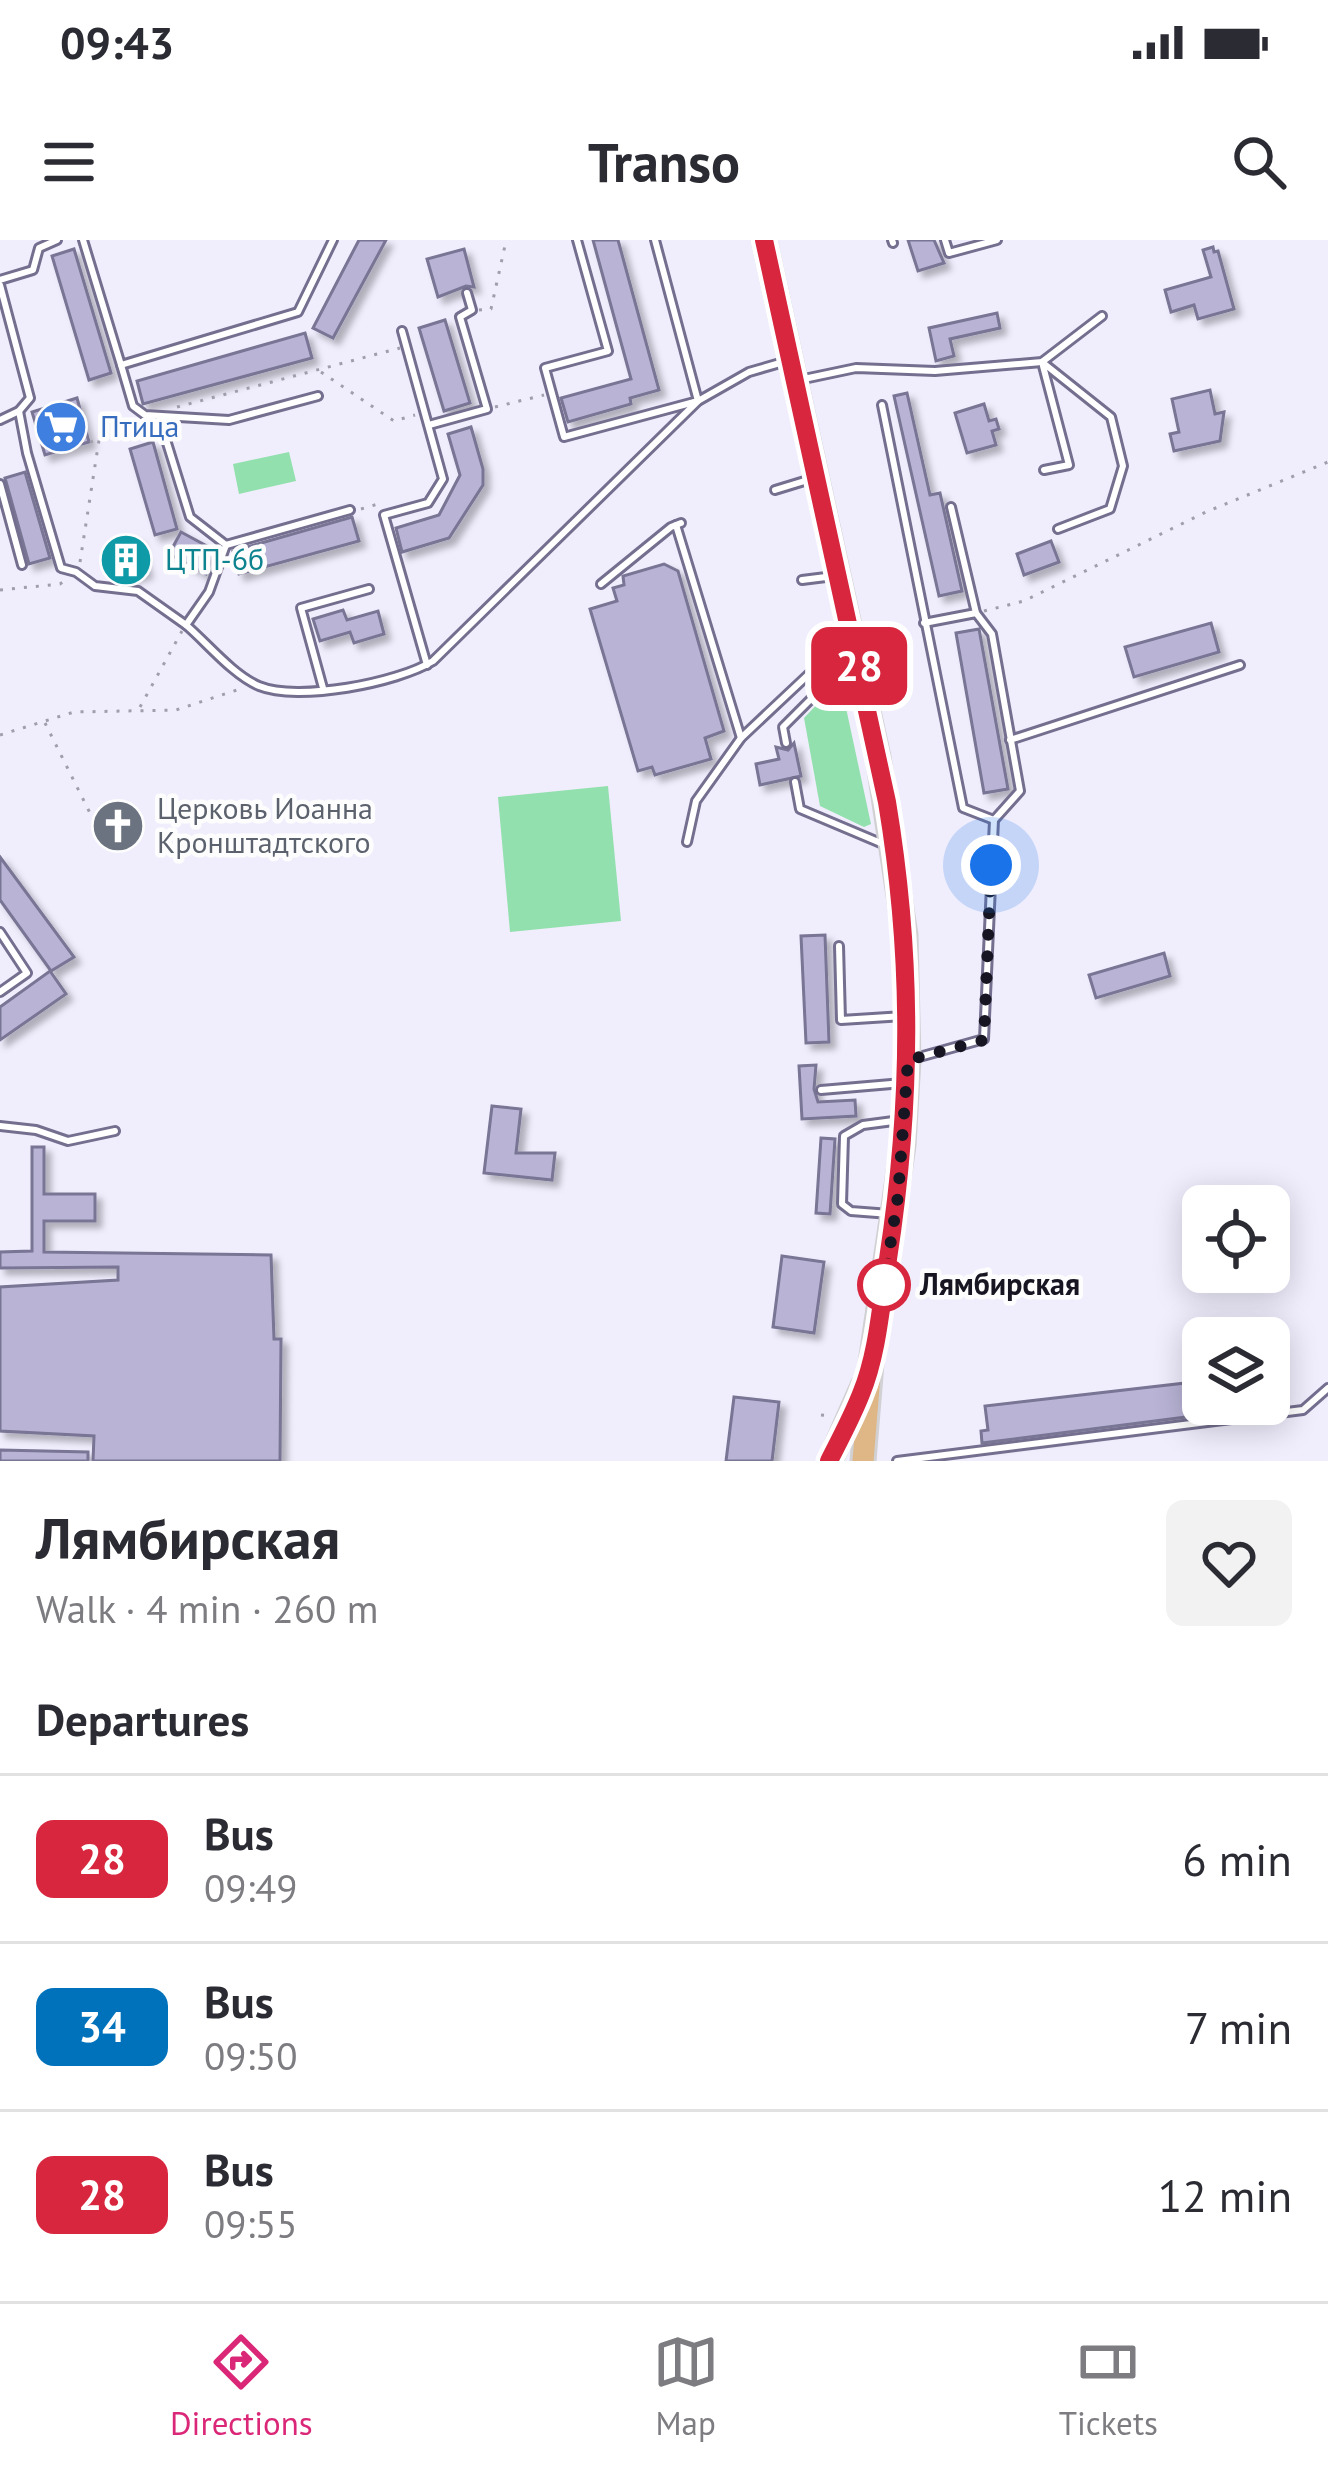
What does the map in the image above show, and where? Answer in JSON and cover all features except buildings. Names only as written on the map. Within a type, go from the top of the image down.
[{"type":"main road","points":[[764,240],[857,655],[895,849],[905,934],[904,1120],[895,1215],[871,1363],[863,1461]]},
{"type":"main road","points":[[830,1461],[871,1363]]},
{"type":"lane","points":[[0,420],[19,411],[29,398],[0,282],[33,270],[38,244],[57,240]]},
{"type":"lane","points":[[83,240],[133,406],[145,415],[229,420],[318,396]]},
{"type":"lane","points":[[121,365],[298,312],[333,240]]},
{"type":"lane","points":[[577,240],[608,351],[545,368],[564,437],[698,401]]},
{"type":"lane","points":[[655,240],[698,401]]},
{"type":"lane","points":[[945,240],[949,254],[997,240]]},
{"type":"lane","points":[[429,425],[487,409],[460,317],[472,310],[467,293]]},
{"type":"lane","points":[[19,411],[62,568],[95,586],[138,592],[186,625],[254,684],[285,694],[406,676],[427,664],[456,641],[698,401],[748,372],[935,371],[1042,362],[1102,316]]},
{"type":"lane","points":[[402,331],[443,478],[428,503],[384,515],[427,664]]},
{"type":"lane","points":[[1042,362],[1069,465],[1044,470]]},
{"type":"lane","points":[[1042,362],[1111,417],[1123,466],[1110,509],[1058,529]]},
{"type":"lane","points":[[882,405],[963,808],[994,820]]},
{"type":"lane","points":[[166,442],[190,518],[226,545]]},
{"type":"lane","points":[[775,490],[815,478]]},
{"type":"lane","points":[[0,484],[22,565]]},
{"type":"lane","points":[[821,1090],[907,1071],[984,1040],[994,820],[1019,791],[992,634],[976,613],[951,507]]},
{"type":"lane","points":[[226,545],[350,509]]},
{"type":"lane","points":[[601,584],[679,524],[741,738]]},
{"type":"lane","points":[[186,625],[209,592],[226,545]]},
{"type":"lane","points":[[802,580],[838,575]]},
{"type":"lane","points":[[323,688],[301,608],[369,590]]},
{"type":"lane","points":[[924,623],[976,613]]},
{"type":"lane","points":[[687,842],[696,801],[741,738],[826,658],[849,619]]},
{"type":"lane","points":[[786,743],[782,728],[857,655]]},
{"type":"lane","points":[[1010,740],[1240,665]]},
{"type":"lane","points":[[795,782],[800,808],[895,849]]},
{"type":"lane","points":[[0,932],[27,973],[0,992]]},
{"type":"lane","points":[[839,946],[841,1020],[908,1016]]},
{"type":"lane","points":[[895,1215],[851,1211],[842,1204],[844,1136],[863,1125],[904,1120]]},
{"type":"lane","points":[[0,1126],[36,1130],[68,1141],[115,1131]]},
{"type":"lane","points":[[897,1461],[1303,1410],[1328,1388]]},
{"type":"path","points":[[472,310],[491,309],[506,240]]},
{"type":"path","points":[[67,449],[99,440],[130,419],[403,347]]},
{"type":"path","points":[[320,371],[394,421],[425,412]]},
{"type":"path","points":[[223,386],[225,395]]},
{"type":"path","points":[[487,409],[545,395]]},
{"type":"path","points":[[0,590],[60,584],[76,572],[99,440]]},
{"type":"path","points":[[976,613],[1024,601],[1207,512],[1328,462]]},
{"type":"path","points":[[361,509],[378,504]]},
{"type":"path","points":[[138,709],[186,625]]},
{"type":"path","points":[[0,735],[74,712],[176,710],[254,684]]},
{"type":"path","points":[[44,722],[96,825]]},
{"type":"green space","points":[[289,452],[296,481],[239,494],[233,464]]},
{"type":"green space","points":[[840,680],[871,824],[864,827],[820,806],[804,718]]},
{"type":"green space","points":[[608,786],[621,921],[510,932],[498,797]]},
{"type":"bus line","name":"28","points":[[764,240],[887,802],[908,976],[903,1144],[884,1286],[861,1395],[829,1461]]},
{"type":"place","name":"Птица","points":[[61,427]]},
{"type":"place","name":"ЦТП-6б","points":[[126,560]]},
{"type":"place","name":"Церковь Иоанна Кронштадтского","points":[[118,826]]},
{"type":"place","name":"Лямбирская","points":[[884,1285]]},
{"type":"route","points":[[884,1285],[898,1196],[908,1060],[984,1040],[991,865]]}]
